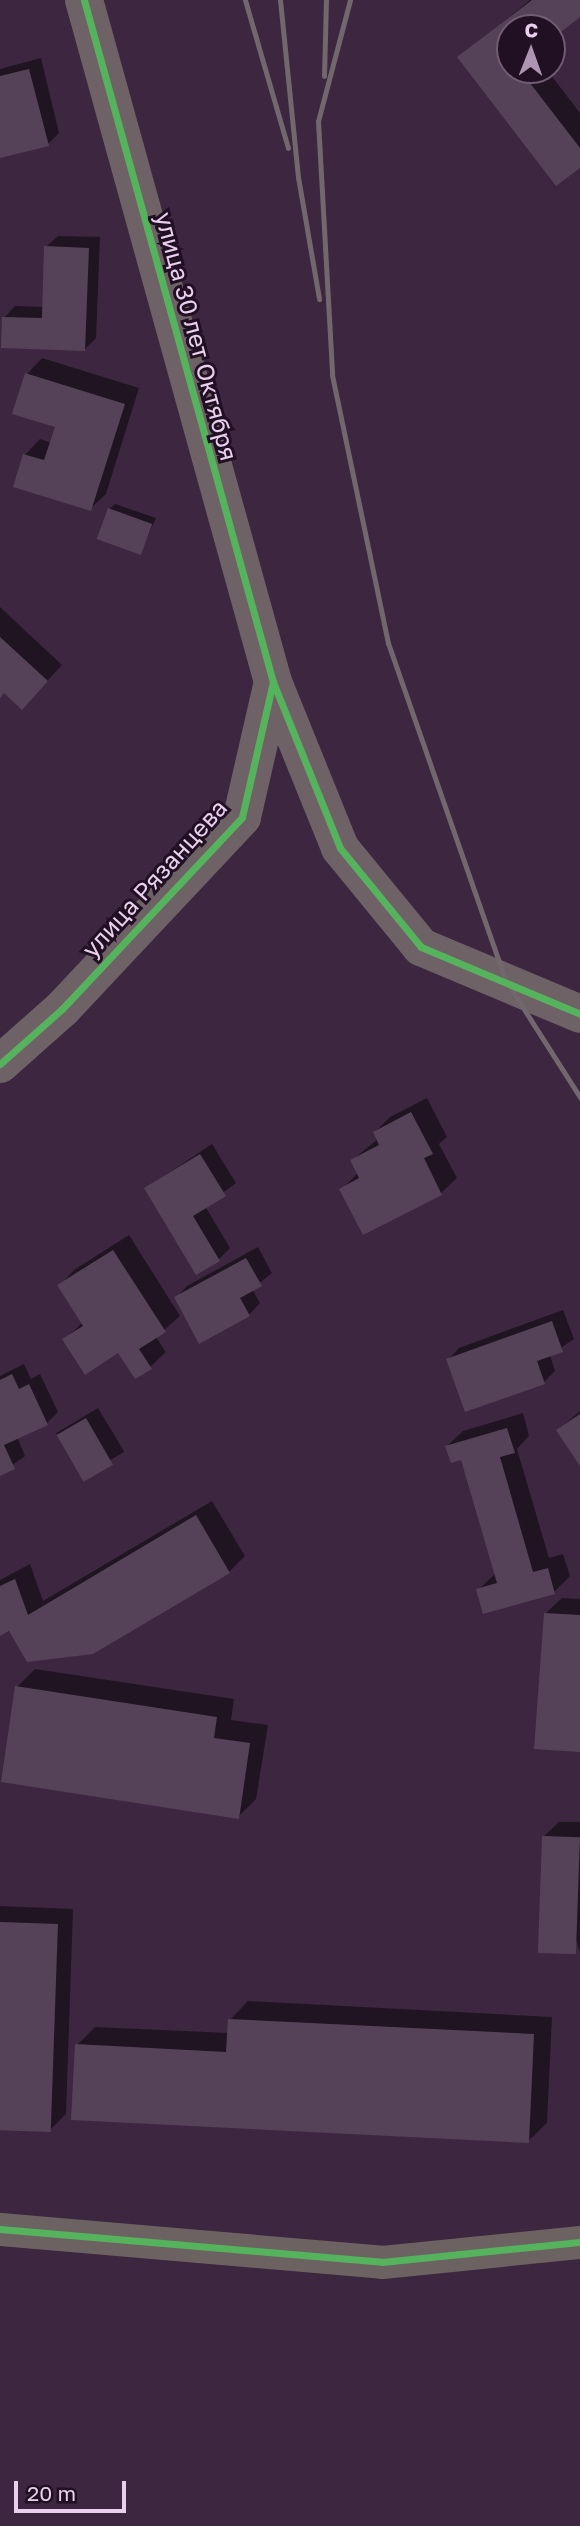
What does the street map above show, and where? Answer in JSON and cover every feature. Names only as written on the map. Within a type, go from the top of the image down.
[{"type":"street","name":"улица 30 лет Октября","points":[[84,0],[273,682],[340,848],[421,947],[580,1014]]},
{"type":"street","name":"улица Рязанцева","points":[[0,1063],[62,1009],[242,817],[273,682]]},
{"type":"street","points":[[0,2229],[382,2262],[580,2242]]},
{"type":"building","points":[[532,0],[580,0],[580,17],[566,28],[566,14],[514,14]]},
{"type":"building","points":[[496,27],[496,84],[531,84],[580,148],[580,168],[556,186],[457,57]]},
{"type":"building","points":[[29,69],[49,146],[0,158],[0,76]]},
{"type":"building","points":[[44,246],[89,248],[85,351],[1,348],[2,317],[42,318]]},
{"type":"building","points":[[25,373],[125,404],[91,511],[13,487],[23,454],[44,460],[55,427],[12,414]]},
{"type":"building","points":[[108,508],[152,524],[141,555],[97,539]]},
{"type":"building","points":[[0,637],[48,681],[22,710],[4,693],[0,698]]},
{"type":"building","points":[[411,1112],[433,1154],[424,1158],[442,1195],[363,1235],[339,1189],[359,1178],[350,1160],[379,1145],[373,1132]]},
{"type":"building","points":[[200,1154],[226,1196],[193,1216],[220,1261],[196,1275],[144,1188]]},
{"type":"building","points":[[113,1250],[166,1332],[139,1349],[152,1369],[135,1379],[118,1353],[85,1375],[62,1339],[83,1326],[57,1285]]},
{"type":"building","points":[[246,1258],[262,1286],[240,1298],[250,1316],[199,1344],[174,1297]]},
{"type":"building","points":[[552,1321],[563,1352],[537,1361],[545,1384],[465,1412],[446,1359]]},
{"type":"building","points":[[12,1374],[19,1389],[29,1384],[48,1425],[4,1445],[15,1469],[0,1476],[0,1380]]},
{"type":"building","points":[[580,1414],[580,1466],[556,1430]]},
{"type":"building","points":[[86,1418],[113,1465],[84,1482],[57,1435]]},
{"type":"building","points":[[507,1428],[515,1453],[500,1457],[533,1572],[548,1568],[555,1594],[483,1614],[476,1589],[497,1583],[461,1460],[451,1463],[445,1446]]},
{"type":"building","points":[[196,1515],[230,1573],[93,1654],[27,1662],[9,1631],[0,1636],[0,1586],[15,1579],[28,1615]]},
{"type":"building","points":[[544,1613],[580,1615],[580,1752],[534,1749]]},
{"type":"building","points":[[15,1686],[217,1717],[214,1738],[250,1743],[239,1819],[1,1782]]},
{"type":"building","points":[[542,1836],[580,1837],[576,1954],[538,1953]]},
{"type":"building","points":[[0,1922],[58,1924],[51,2132],[0,2130]]},
{"type":"building","points":[[228,2019],[534,2034],[529,2143],[71,2120],[75,2044],[226,2052]]},
{"type":"railway","points":[[245,0],[288,148]]},
{"type":"railway","points":[[280,0],[298,177],[319,299]]},
{"type":"railway","points":[[324,76],[326,0]]},
{"type":"railway","points":[[350,0],[318,121],[332,375],[388,643],[506,981],[580,1097]]},
{"type":"cycle path","points":[[84,0],[273,682],[340,848],[421,947],[580,1014]]},
{"type":"cycle path","points":[[0,1064],[62,1009],[242,817],[273,682]]},
{"type":"cycle path","points":[[0,2229],[382,2262],[580,2242]]}]
